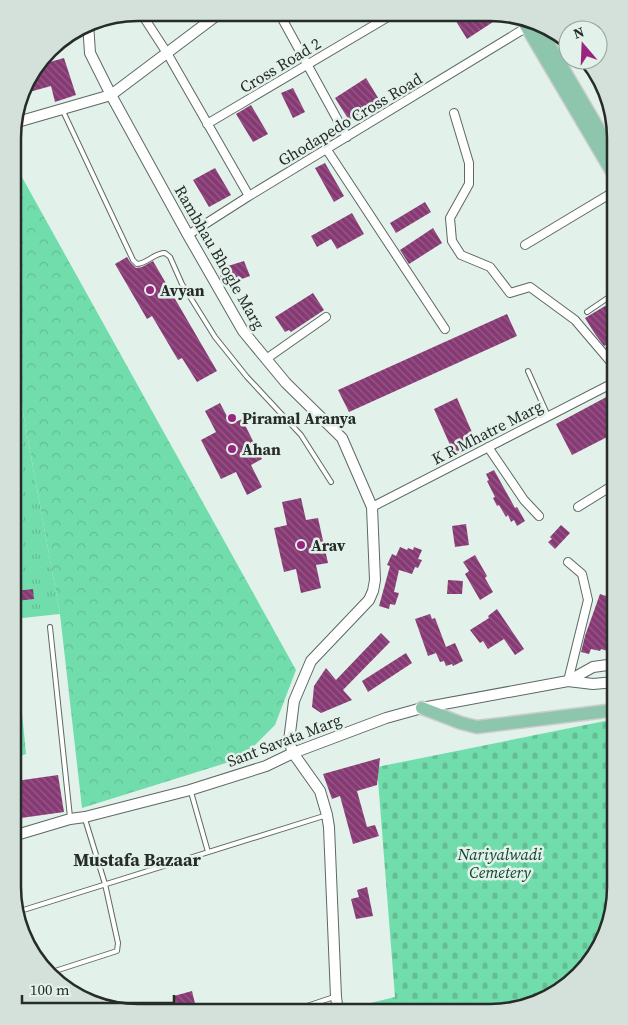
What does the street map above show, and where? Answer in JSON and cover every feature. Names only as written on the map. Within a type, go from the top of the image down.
[{"type":"main road","points":[[532,29],[607,161]]},
{"type":"main road","points":[[533,30],[607,142]]},
{"type":"main road","points":[[422,708],[476,727],[606,711]]},
{"type":"street","points":[[147,21],[249,196]]},
{"type":"street","points":[[22,121],[111,95],[209,21]]},
{"type":"street","points":[[283,21],[347,137]]},
{"type":"street","name":"Cross Road 2","points":[[207,124],[381,21]]},
{"type":"street","name":"Ghodapedo Cross Road","points":[[188,235],[525,27]]},
{"type":"street","name":"Rambhau Bhogle Marg","points":[[89,33],[90,53],[111,95],[243,331],[286,383],[342,438],[372,507],[375,580],[373,591],[369,600],[311,661],[294,701],[289,741],[293,753]]},
{"type":"street","points":[[454,113],[469,163],[469,184],[450,218],[452,241],[461,255],[490,267],[510,293],[530,287],[568,314],[607,357]]},
{"type":"street","points":[[327,150],[445,329]]},
{"type":"street","points":[[525,245],[607,196]]},
{"type":"street","points":[[266,359],[326,318]]},
{"type":"street","name":"K R Mhatre Marg","points":[[372,507],[607,386]]},
{"type":"street","points":[[488,447],[524,500],[539,516]]},
{"type":"street","points":[[578,507],[607,489]]},
{"type":"street","points":[[568,562],[582,574],[588,600],[568,681]]},
{"type":"street","name":"Sant Savata Marg","points":[[568,681],[593,667],[606,665]]},
{"type":"street","name":"Sant Savata Marg","points":[[21,834],[190,790],[266,766],[293,753],[386,718],[422,708],[568,681],[593,684],[606,683]]},
{"type":"street","points":[[293,753],[320,791],[327,815],[337,1004]]},
{"type":"lane","points":[[62,109],[133,260],[137,264],[143,263],[159,253],[165,253],[170,257],[182,284],[215,336],[247,377],[301,435],[331,482]]},
{"type":"lane","points":[[587,312],[607,299]]},
{"type":"lane","points":[[528,371],[548,416]]},
{"type":"lane","points":[[50,627],[70,820]]},
{"type":"lane","points":[[190,790],[208,852]]},
{"type":"lane","points":[[24,910],[327,815]]},
{"type":"lane","points":[[58,971],[117,951],[118,943],[105,884],[85,817]]},
{"type":"lane","points":[[314,1004],[336,997]]},
{"type":"green space","points":[[21,175],[296,670],[275,725],[242,758],[82,808],[60,614],[21,402]]},
{"type":"green space","points":[[21,402],[60,614],[21,618]]},
{"type":"green space","points":[[21,702],[26,754],[21,756]]},
{"type":"green space","name":"Nariyalwadi Cemetery","points":[[606,721],[606,902],[603,917],[591,945],[583,958],[561,980],[527,998],[505,1003],[366,1004],[395,997],[377,767]]},
{"type":"building","points":[[456,21],[494,21],[467,39]]},
{"type":"building","points":[[64,58],[76,95],[55,102],[51,86],[31,91],[45,67],[50,62]]},
{"type":"building","points":[[366,78],[380,101],[349,120],[335,98]]},
{"type":"building","points":[[293,88],[305,112],[293,118],[281,93]]},
{"type":"building","points":[[251,105],[268,134],[253,142],[236,114]]},
{"type":"building","points":[[325,163],[344,196],[334,202],[315,168]]},
{"type":"building","points":[[215,168],[231,195],[209,207],[193,180]]},
{"type":"building","points":[[425,202],[431,212],[396,233],[390,223]]},
{"type":"building","points":[[352,213],[364,234],[337,249],[331,239],[317,247],[311,236]]},
{"type":"building","points":[[433,228],[442,243],[409,264],[400,250]]},
{"type":"building","name":"Avyan","points":[[127,257],[136,268],[153,261],[217,371],[197,382],[182,358],[178,360],[152,316],[147,319],[115,264]]},
{"type":"building","points":[[244,261],[250,276],[225,285],[220,275],[230,271],[228,266]]},
{"type":"building","points":[[313,293],[324,310],[291,332],[289,330],[285,332],[275,317]]},
{"type":"building","points":[[607,305],[607,344],[604,346],[585,318]]},
{"type":"building","points":[[507,314],[517,336],[349,412],[338,390]]},
{"type":"building","points":[[607,397],[607,437],[572,455],[556,424]]},
{"type":"building","points":[[457,398],[478,446],[455,456],[434,409]]},
{"type":"building","name":"Ahan","points":[[220,403],[231,424],[242,419],[262,459],[251,465],[262,487],[247,495],[236,472],[221,479],[201,440],[216,432],[205,411]]},
{"type":"building","points":[[494,470],[515,508],[517,507],[525,521],[517,526],[514,520],[511,522],[508,515],[506,517],[493,498],[495,497],[487,481],[489,480],[486,474]]},
{"type":"building","name":"Arav","points":[[301,498],[306,520],[318,518],[328,563],[316,565],[321,588],[301,593],[296,569],[284,572],[274,528],[287,525],[282,502]]},
{"type":"building","points":[[466,524],[469,545],[455,547],[452,526]]},
{"type":"building","points":[[561,525],[570,533],[555,549],[548,542]]},
{"type":"building","points":[[400,547],[407,550],[408,548],[413,550],[414,547],[422,550],[418,559],[422,560],[418,568],[415,567],[412,574],[399,570],[394,592],[399,593],[395,605],[390,604],[389,609],[379,606],[390,566],[387,565],[392,554],[396,556]]},
{"type":"building","points":[[475,555],[487,576],[485,578],[493,592],[480,600],[465,574],[469,571],[463,562]]},
{"type":"building","points":[[448,580],[463,581],[462,594],[447,594]]},
{"type":"building","points":[[33,589],[34,599],[21,600],[21,590]]},
{"type":"building","points":[[600,594],[606,596],[606,651],[591,649],[589,654],[581,652],[585,636]]},
{"type":"building","points":[[497,609],[524,649],[515,655],[504,639],[488,649],[483,641],[480,643],[470,630],[489,618],[488,616]]},
{"type":"building","points":[[430,614],[432,619],[435,618],[446,647],[455,643],[463,661],[453,666],[452,664],[446,666],[444,661],[440,662],[436,653],[428,656],[415,619]]},
{"type":"building","points":[[381,633],[390,642],[343,690],[352,700],[321,713],[312,707],[314,686],[326,668],[336,680]]},
{"type":"building","points":[[406,653],[412,663],[368,692],[362,681]]},
{"type":"building","points":[[380,758],[377,785],[357,791],[367,827],[375,825],[379,836],[353,844],[340,796],[332,799],[323,774]]},
{"type":"building","points":[[58,775],[64,812],[21,818],[21,780]]},
{"type":"building","points":[[367,887],[373,916],[356,919],[351,899],[359,897],[357,890]]},
{"type":"building","points":[[192,991],[195,1004],[176,1004],[174,996]]},
{"type":"place","name":"Avyan","points":[[150,290]]},
{"type":"place","name":"Piramal Aranya","points":[[232,418]]},
{"type":"place","name":"Ahan","points":[[232,449]]},
{"type":"place","name":"Arav","points":[[301,545]]},
{"type":"district","name":"Mustafa Bazaar","points":[[137,859]]}]
